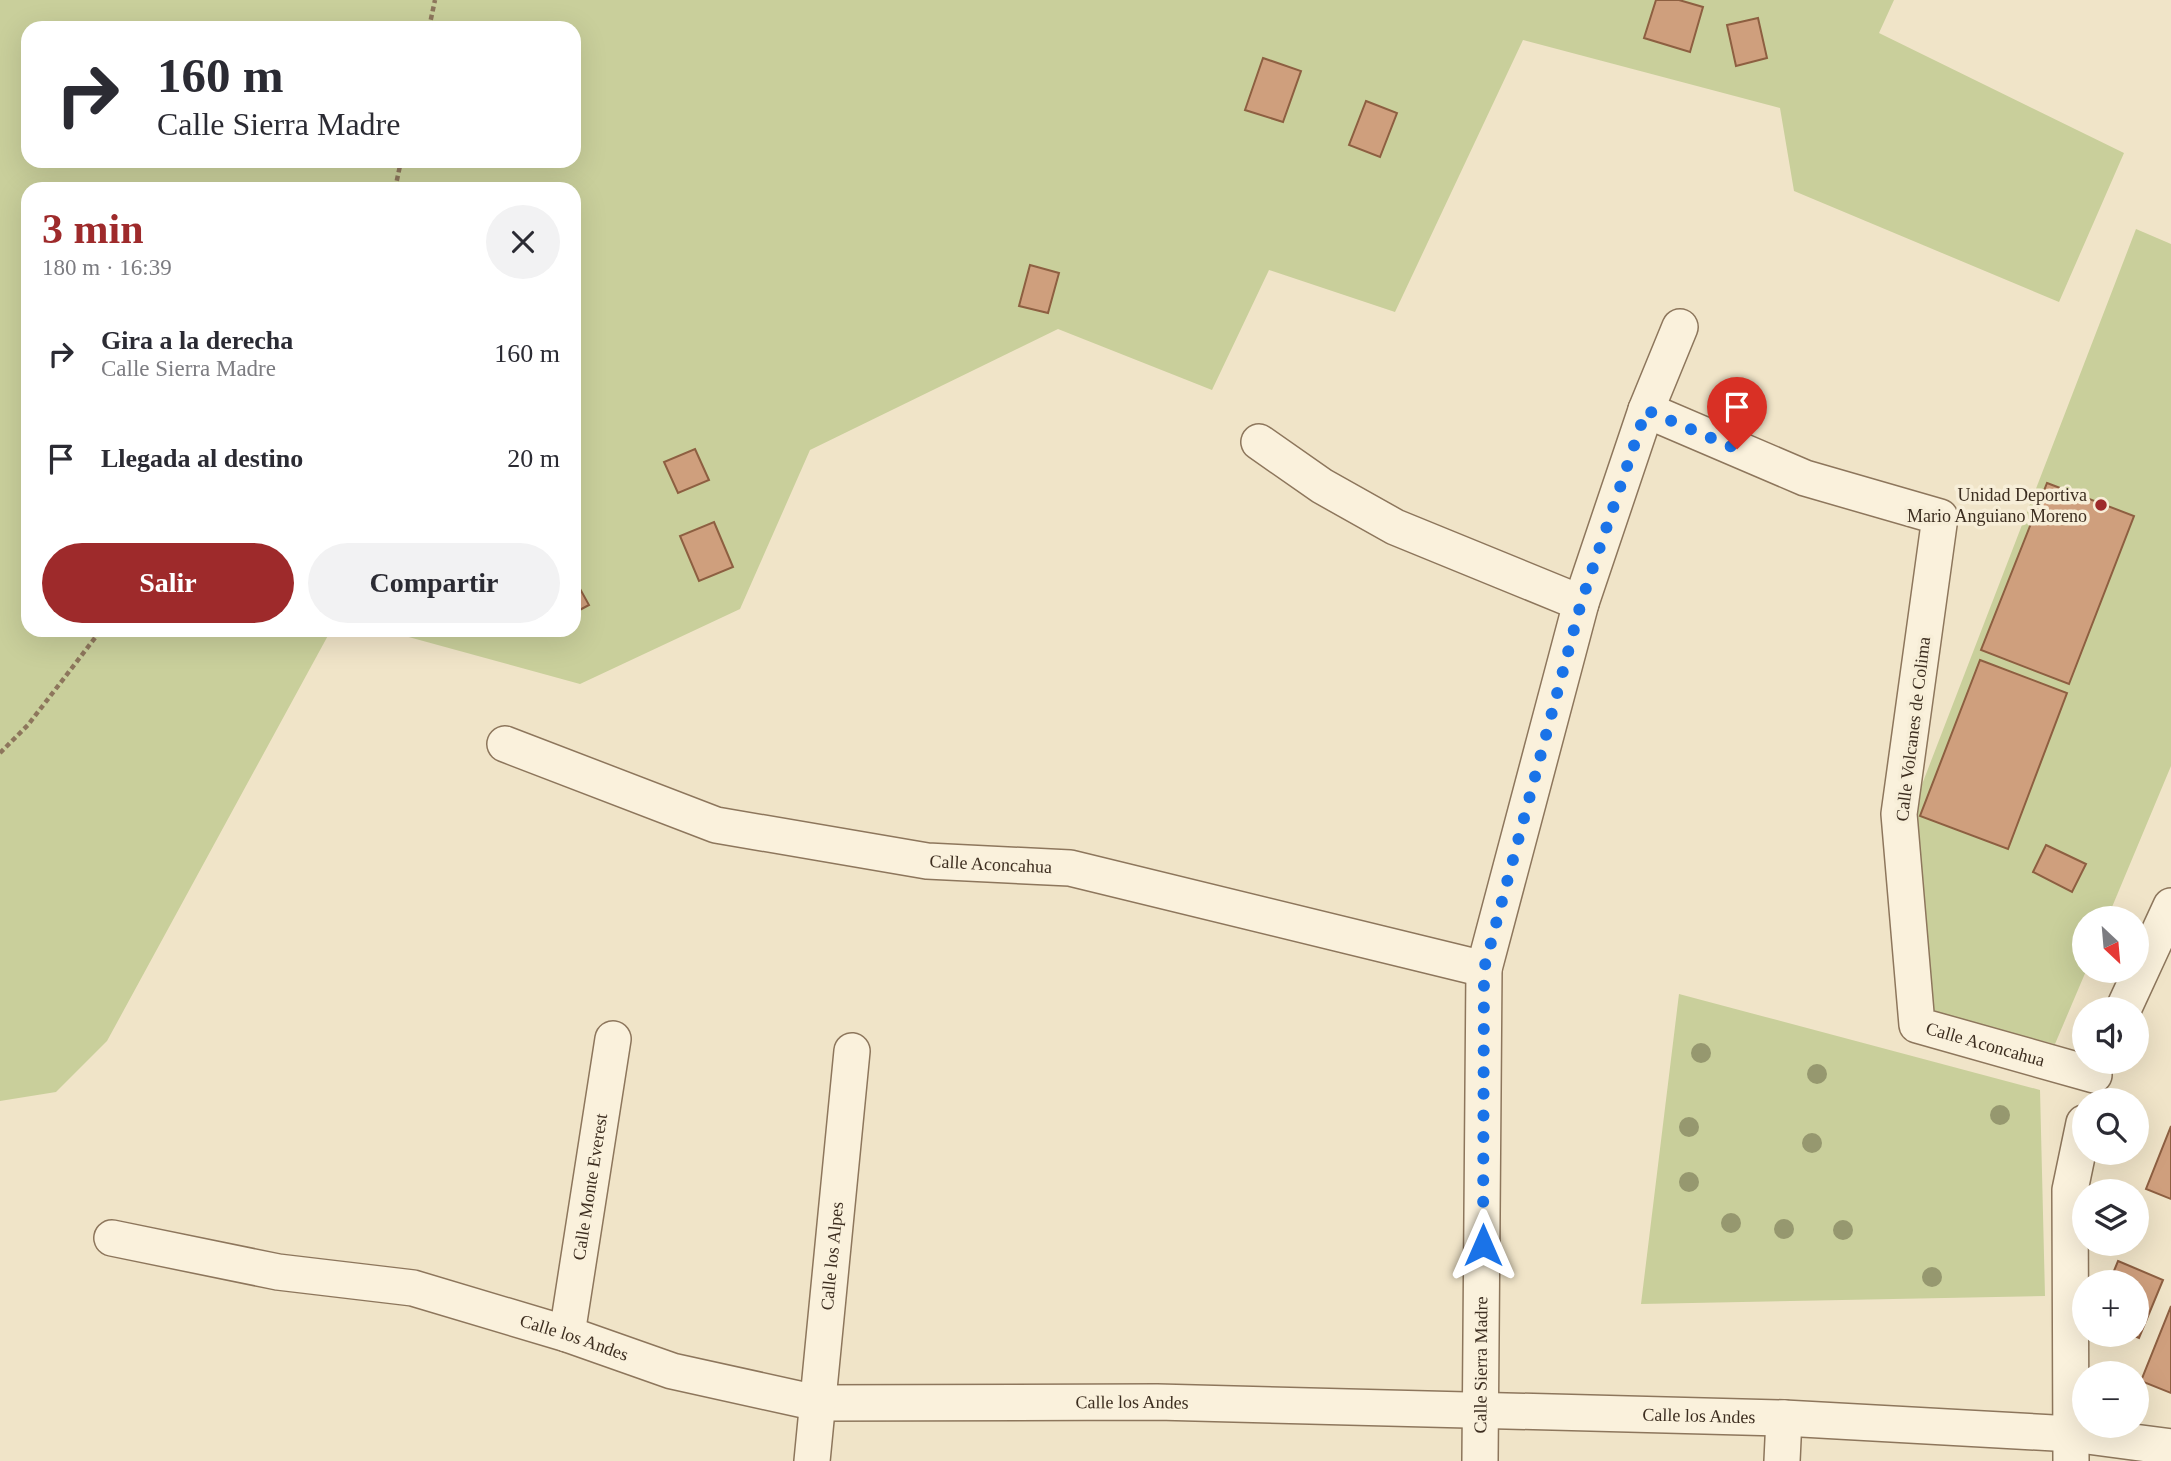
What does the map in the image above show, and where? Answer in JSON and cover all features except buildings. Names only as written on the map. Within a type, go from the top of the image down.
[{"type":"street","name":"Calle Sierra Madre","points":[[1480,1461],[1484,969],[1581,603],[1646,410],[1680,327]]},
{"type":"street","name":"Calle Volcanes de Colima","points":[[1646,410],[1805,478],[1940,517],[1899,814],[1917,1025]]},
{"type":"street","points":[[1259,442],[1322,486],[1395,527],[1581,603]]},
{"type":"street","name":"Calle Aconcahua","points":[[505,744],[716,825],[927,860],[1070,868],[1484,969]]},
{"type":"street","points":[[2129,997],[2171,906]]},
{"type":"street","name":"Calle Aconcahua","points":[[1917,1025],[2095,1079]]},
{"type":"street","name":"Calle Monte Everest","points":[[567,1334],[613,1039]]},
{"type":"street","name":"Calle los Alpes","points":[[812,1461],[852,1051]]},
{"type":"street","points":[[2071,1447],[2070,1190],[2075,1165]]},
{"type":"street","name":"Calle los Andes","points":[[113,1238],[278,1272],[413,1287],[567,1334],[672,1371],[817,1403],[1157,1402],[1784,1418],[2071,1447],[2171,1447]]},
{"type":"street","points":[[1782,1461],[1784,1418]]},
{"type":"path","points":[[430,21],[435,0]]},
{"type":"path","points":[[0,754],[28,725],[97,637]]},
{"type":"green space","points":[[0,0],[1894,0],[1879,33],[2124,153],[2059,302],[1794,191],[1780,108],[1523,40],[1395,312],[1269,270],[1212,390],[1058,329],[810,450],[740,609],[580,684],[409,637],[581,637],[581,182],[21,182],[21,637],[327,637],[107,1041],[56,1092],[0,1101]]},
{"type":"green space","name":"Unidad Deportiva Mario Anguiano Moreno","points":[[2136,229],[2171,244],[2171,766],[2112,906],[2072,906],[2072,984],[2080,984],[2075,997],[2072,997],[2072,1004],[2055,1044],[1927,1013],[1911,813]]},
{"type":"green space","points":[[1679,994],[2040,1090],[2045,1296],[1641,1304]]},
{"type":"place","name":"Unidad Deportiva Mario Anguiano Moreno","points":[[2101,505]]},
{"type":"route","points":[[1483,1245],[1484,969],[1581,603],[1646,410],[1737,449]]}]
